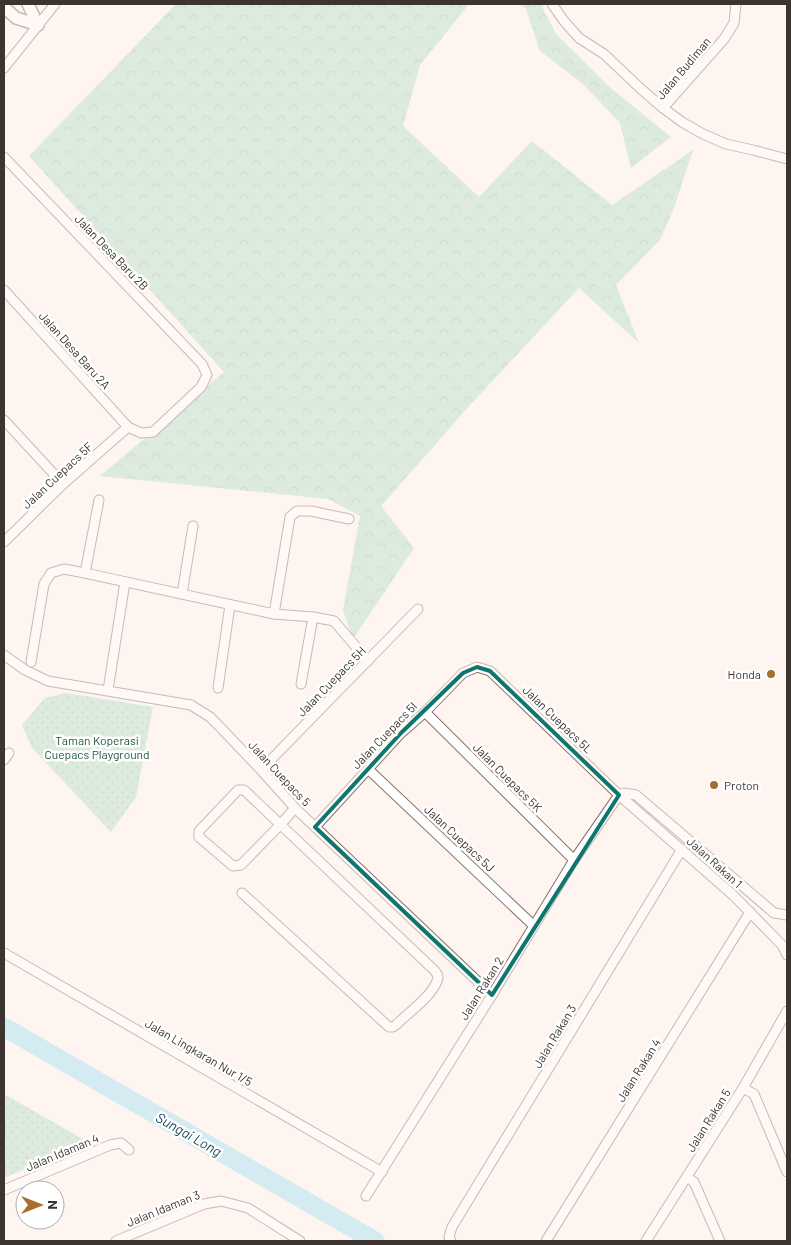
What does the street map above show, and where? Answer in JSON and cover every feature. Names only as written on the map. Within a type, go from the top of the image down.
[{"type":"street","points":[[28,4],[38,25]]},
{"type":"street","points":[[4,68],[55,4]]},
{"type":"street","points":[[552,4],[579,38],[604,54],[663,108]]},
{"type":"street","name":"Jalan Budiman","points":[[736,4],[734,23],[724,38],[663,108],[702,134],[726,144],[787,159]]},
{"type":"street","points":[[4,7],[16,18],[38,25]]},
{"type":"street","name":"Jalan Desa Baru 2B","points":[[4,157],[202,364],[207,376],[201,387],[153,432],[141,433],[128,427]]},
{"type":"street","name":"Jalan Desa Baru 2A","points":[[4,290],[128,427]]},
{"type":"street","points":[[4,420],[63,484]]},
{"type":"street","name":"Jalan Cuepacs 5F","points":[[4,542],[63,484],[128,427]]},
{"type":"street","points":[[85,573],[99,500]]},
{"type":"street","points":[[274,614],[290,517],[297,511],[311,511],[349,519]]},
{"type":"street","points":[[182,594],[193,526]]},
{"type":"street","points":[[31,662],[44,584],[51,573],[64,569],[274,614],[313,617],[334,621],[368,661]]},
{"type":"street","points":[[108,690],[125,582]]},
{"type":"street","points":[[218,688],[230,605]]},
{"type":"street","name":"Jalan Cuepacs 5H","points":[[262,770],[418,609]]},
{"type":"street","points":[[301,684],[313,617]]},
{"type":"street","name":"Jalan Cuepacs 5","points":[[4,655],[25,670],[48,681],[191,705],[210,717],[262,770],[295,808],[492,995]]},
{"type":"street","name":"Jalan Cuepacs 5I","points":[[315,827],[401,733],[425,712],[463,673],[477,667]]},
{"type":"street","name":"Jalan Cuepacs 5L","points":[[477,667],[490,671],[619,795]]},
{"type":"street","name":"Jalan Cuepacs 5K","points":[[425,712],[574,860]]},
{"type":"street","name":"Jalan Cuepacs 5J","points":[[368,769],[534,926]]},
{"type":"street","points":[[242,893],[389,1027],[398,1024],[429,994],[438,980],[437,973],[434,970],[280,825],[244,790],[238,790],[199,831],[199,837],[233,866],[241,864],[280,825],[295,808]]},
{"type":"street","points":[[619,795],[624,793],[636,795],[774,913],[787,915]]},
{"type":"street","name":"Jalan Rakan 1","points":[[619,795],[733,895],[782,945],[787,955]]},
{"type":"street","name":"Jalan Rakan 2","points":[[366,1196],[574,860],[619,795]]},
{"type":"street","name":"Jalan Rakan 3","points":[[450,1239],[452,1227],[682,849]]},
{"type":"street","name":"Jalan Rakan 4","points":[[546,1241],[750,912]]},
{"type":"street","name":"Jalan Lingkaran Nur 1/5","points":[[4,953],[382,1172]]},
{"type":"street","name":"Jalan Rakan 5","points":[[646,1241],[743,1088],[787,1011]]},
{"type":"street","points":[[743,1088],[754,1094],[787,1172]]},
{"type":"street","name":"Jalan Idaman 4","points":[[4,1190],[110,1145],[121,1142],[129,1150]]},
{"type":"street","points":[[687,1177],[694,1182],[720,1241]]},
{"type":"street","name":"Jalan Idaman 3","points":[[116,1241],[204,1204],[221,1201],[248,1208],[300,1241]]},
{"type":"highlighted area","points":[[477,667],[490,671],[619,795],[492,995],[315,827],[401,733],[463,673]]},
{"type":"green space","points":[[176,4],[469,4],[420,65],[403,126],[479,197],[532,141],[612,205],[693,150],[674,208],[660,240],[616,285],[639,343],[579,288],[470,405],[381,506],[414,548],[353,639],[343,610],[360,516],[328,499],[100,476],[224,372],[29,156]]},
{"type":"green space","points":[[519,4],[542,4],[556,34],[607,85],[671,137],[631,168],[620,123],[583,84],[540,51],[526,9]]},
{"type":"green space","name":"Taman Koperasi Cuepacs Playground","points":[[66,693],[153,707],[136,797],[111,832],[32,748],[22,725],[45,698]]},
{"type":"green space","points":[[4,1094],[88,1142],[4,1178]]},
{"type":"waterway","name":"Sungai Long","points":[[4,1027],[375,1241]]},
{"type":"place","name":"Honda","points":[[771,674]]},
{"type":"place","name":"Proton","points":[[714,785]]}]
